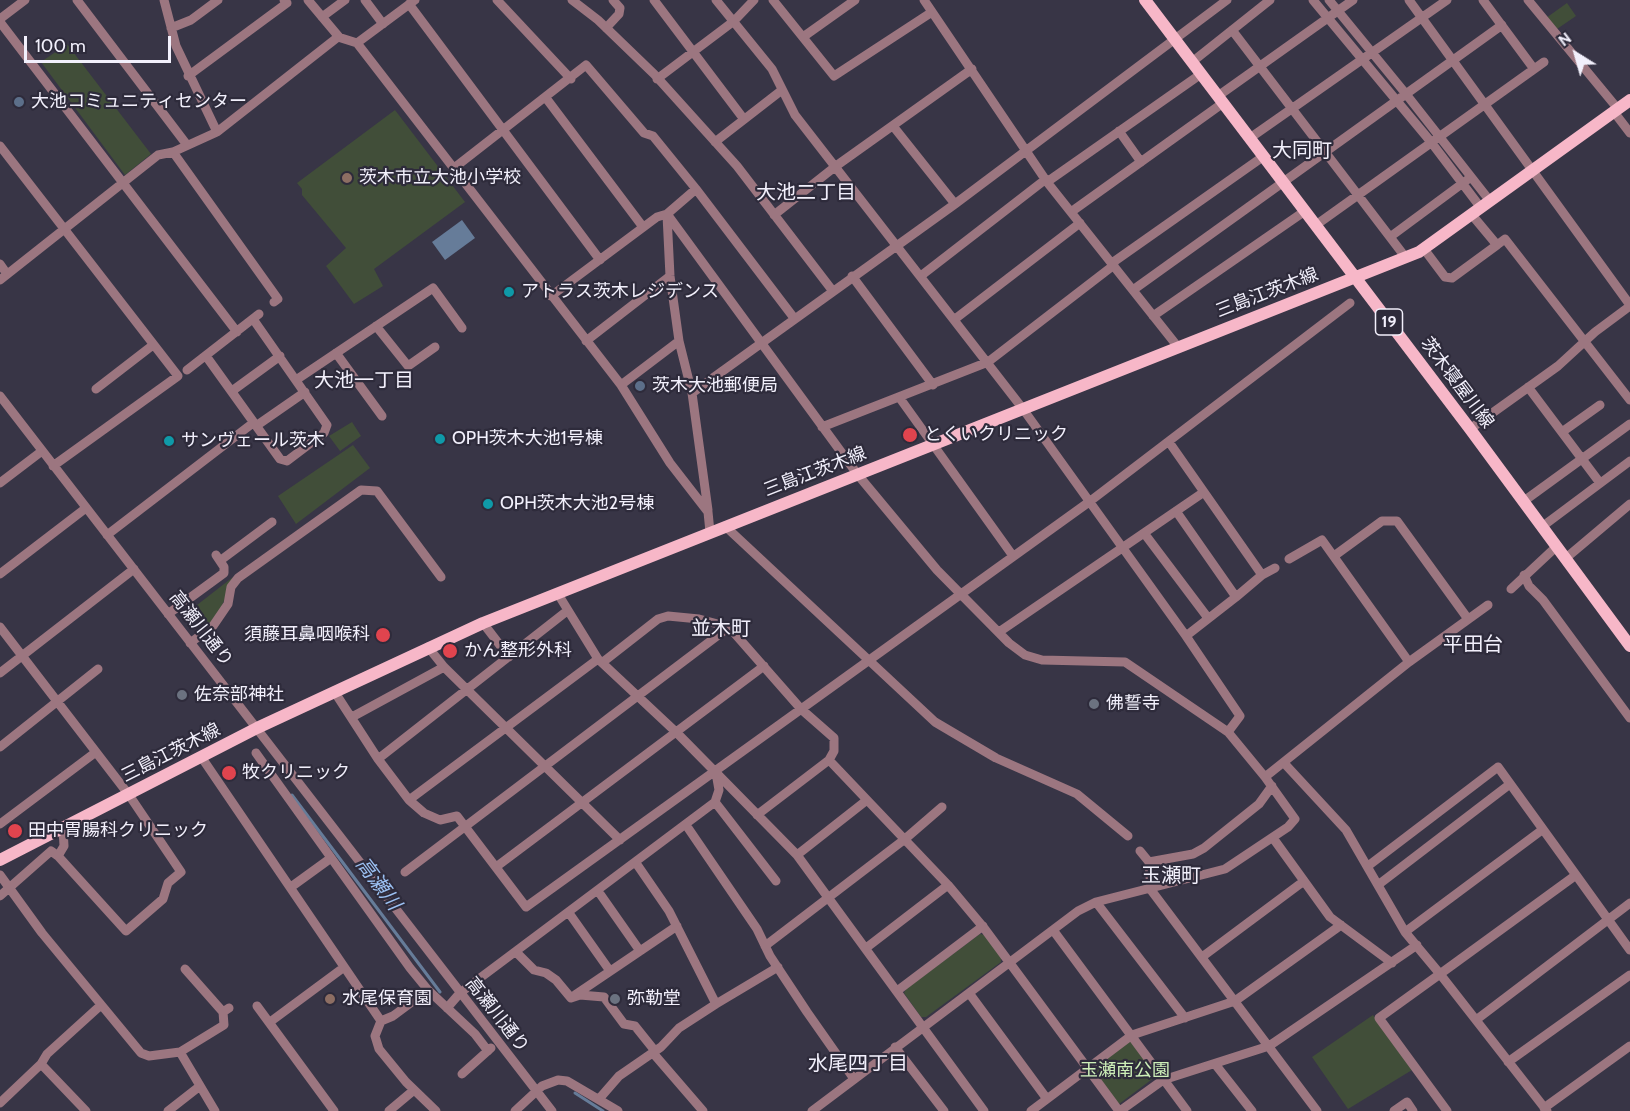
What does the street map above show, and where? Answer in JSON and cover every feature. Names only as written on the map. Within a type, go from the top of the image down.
[{"type":"main road","name":"茨木寝屋川線","points":[[1145,0],[1543,526],[1630,646]]},
{"type":"main road","name":"三島江茨木線","points":[[0,860],[257,728],[483,623],[1406,258],[1424,249],[1630,100]]},
{"type":"street","points":[[25,0],[0,21],[237,332]]},
{"type":"street","points":[[77,0],[187,145]]},
{"type":"street","points":[[164,0],[188,76],[217,132]]},
{"type":"street","points":[[171,28],[191,20],[218,0]]},
{"type":"street","points":[[188,76],[287,3],[284,0]]},
{"type":"street","points":[[308,0],[339,37],[357,43],[621,385],[670,463],[708,512]]},
{"type":"street","points":[[322,17],[345,0]]},
{"type":"street","points":[[365,0],[383,24]]},
{"type":"street","points":[[572,0],[606,28],[715,142],[832,290]]},
{"type":"street","points":[[606,28],[619,14],[620,8],[613,0]]},
{"type":"street","points":[[654,0],[692,54],[743,118]]},
{"type":"street","points":[[716,0],[772,69],[795,115],[922,275],[1023,409],[1186,636],[1240,716],[1228,732]]},
{"type":"street","points":[[657,79],[734,21],[754,0]]},
{"type":"street","points":[[773,0],[834,76],[932,12]]},
{"type":"street","points":[[803,37],[855,0]]},
{"type":"street","points":[[924,0],[1047,181],[1178,347]]},
{"type":"street","points":[[692,393],[897,243],[955,204],[1025,149],[1227,0]]},
{"type":"street","points":[[1192,62],[1270,0]]},
{"type":"street","points":[[1313,0],[1431,142],[1481,208]]},
{"type":"street","points":[[1329,0],[1336,12],[1406,94],[1471,177],[1497,245]]},
{"type":"street","points":[[1071,212],[1141,162],[1221,100],[1259,66],[1353,0]]},
{"type":"street","points":[[1409,0],[1630,306],[1528,387],[1470,429]]},
{"type":"street","points":[[1250,138],[1446,0]]},
{"type":"street","points":[[1483,0],[1534,69]]},
{"type":"street","points":[[1528,0],[1616,111],[1630,133]]},
{"type":"street","points":[[357,43],[412,2],[600,260]]},
{"type":"street","points":[[503,2],[571,79]]},
{"type":"street","points":[[1133,290],[1502,25]]},
{"type":"street","points":[[1232,30],[1406,258]]},
{"type":"street","points":[[0,264],[4,277],[158,155],[173,152],[217,132],[339,37]]},
{"type":"street","points":[[1316,225],[1544,62]]},
{"type":"street","points":[[454,168],[571,79],[586,65],[644,133],[653,136],[794,318]]},
{"type":"street","points":[[774,215],[836,166],[972,69]]},
{"type":"street","points":[[922,275],[1047,181],[1201,74]]},
{"type":"street","points":[[715,142],[782,90]]},
{"type":"street","points":[[546,98],[643,227]]},
{"type":"street","points":[[893,126],[955,204]]},
{"type":"street","points":[[1119,131],[1141,162]]},
{"type":"street","points":[[0,146],[178,376],[53,466]]},
{"type":"street","points":[[173,152],[278,299],[274,303]]},
{"type":"street","points":[[822,427],[988,363],[1113,264],[1264,156]]},
{"type":"street","points":[[1390,237],[1471,177]]},
{"type":"street","points":[[551,296],[657,217],[667,214],[696,189]]},
{"type":"street","points":[[1153,316],[1305,211]]},
{"type":"street","points":[[667,214],[670,276],[679,341],[692,393],[710,532]]},
{"type":"street","points":[[667,214],[858,476],[931,563],[999,632],[1025,655],[1042,660],[1125,662],[1228,732],[1272,786],[1294,819],[1288,827],[1273,838],[1225,869],[1151,890],[1096,902],[1078,911],[922,1026],[812,1111]]},
{"type":"street","points":[[955,320],[1080,223]]},
{"type":"street","points":[[1424,249],[1445,277],[1452,278],[1505,240],[1630,400]]},
{"type":"street","points":[[586,341],[670,276]]},
{"type":"street","points":[[852,276],[933,385]]},
{"type":"street","points":[[297,380],[433,288],[462,328]]},
{"type":"street","points":[[334,691],[378,759],[410,800],[424,813],[440,820],[457,816],[526,907],[716,773],[961,592],[1089,502],[1350,303]]},
{"type":"street","points":[[187,370],[256,317],[327,425],[324,433],[287,461],[280,459],[206,356]]},
{"type":"street","points":[[376,326],[408,366],[435,346]]},
{"type":"street","points":[[621,385],[679,341]]},
{"type":"street","points":[[96,388],[153,345]]},
{"type":"street","points":[[336,353],[382,416]]},
{"type":"street","points":[[232,392],[280,356]]},
{"type":"street","points":[[1528,387],[1600,483]]},
{"type":"street","points":[[107,535],[255,425],[305,392]]},
{"type":"street","name":"高瀬川通り","points":[[0,396],[257,728],[458,995],[552,1111]]},
{"type":"street","points":[[899,397],[1013,556]]},
{"type":"street","points":[[1562,432],[1600,405]]},
{"type":"street","points":[[1524,501],[1630,424]]},
{"type":"street","points":[[1169,442],[1262,575]]},
{"type":"street","points":[[0,483],[42,451]]},
{"type":"street","points":[[1543,526],[1630,461]]},
{"type":"street","points":[[190,643],[213,626],[228,604],[231,587],[238,578],[361,490],[377,491],[441,577]]},
{"type":"street","points":[[999,632],[1204,492]]},
{"type":"street","points":[[1566,558],[1630,504]]},
{"type":"street","points":[[0,574],[86,508]]},
{"type":"street","points":[[1176,511],[1236,597]]},
{"type":"street","points":[[1334,556],[1382,520],[1397,521],[1468,619]]},
{"type":"street","points":[[168,614],[224,573],[218,557],[272,522]]},
{"type":"street","points":[[725,526],[935,722],[996,758],[1077,794],[1128,836]]},
{"type":"street","points":[[1144,533],[1208,618]]},
{"type":"street","points":[[1289,559],[1322,540],[1409,662]]},
{"type":"street","points":[[1511,589],[1557,546]]},
{"type":"street","points":[[1186,636],[1262,575],[1275,568]]},
{"type":"street","points":[[0,673],[134,569]]},
{"type":"street","points":[[1524,575],[1529,586],[1543,600],[1630,718]]},
{"type":"street","points":[[558,594],[601,661],[677,733],[797,855],[984,1111]]},
{"type":"street","points":[[1265,777],[1409,662],[1488,605]]},
{"type":"street","points":[[378,759],[567,611]]},
{"type":"street","points":[[410,800],[657,619],[668,616],[699,619],[729,627],[801,709],[834,738],[834,751],[829,760],[757,815]]},
{"type":"street","points":[[483,623],[509,657]]},
{"type":"street","points":[[0,627],[129,795],[182,872],[168,883],[164,899],[126,932],[58,856],[51,852],[0,897]]},
{"type":"street","points":[[405,872],[729,627]]},
{"type":"street","points":[[428,647],[444,668],[620,840]]},
{"type":"street","points":[[496,867],[584,804],[764,666]]},
{"type":"street","points":[[352,717],[444,668]]},
{"type":"street","points":[[0,747],[98,669]]},
{"type":"street","points":[[0,824],[96,752]]},
{"type":"street","points":[[256,753],[428,990],[475,1034],[488,1051]]},
{"type":"street","points":[[202,758],[381,1021]]},
{"type":"street","points":[[829,760],[948,885],[983,926],[1119,1111],[1163,1080],[1269,1046],[1417,945]]},
{"type":"street","points":[[1284,763],[1346,830],[1405,932],[1546,1109],[1630,1046]]},
{"type":"street","points":[[1368,866],[1430,821],[1498,766],[1630,950]]},
{"type":"street","points":[[447,1008],[458,995],[716,802],[719,790],[716,773]]},
{"type":"street","points":[[1378,885],[1510,784]]},
{"type":"street","points":[[1149,862],[1193,854],[1204,848],[1259,804],[1272,786]]},
{"type":"street","points":[[797,855],[867,800]]},
{"type":"street","points":[[716,802],[776,881]]},
{"type":"street","points":[[765,946],[905,839],[942,807]]},
{"type":"street","points":[[1430,821],[1443,836]]},
{"type":"street","points":[[686,825],[757,929],[778,967],[854,1079]]},
{"type":"street","points":[[58,856],[64,846],[63,829]]},
{"type":"street","points":[[1405,932],[1542,830]]},
{"type":"street","points":[[1273,838],[1330,916],[1392,963]]},
{"type":"street","points":[[1140,851],[1149,862],[1151,890],[1269,1046],[1312,1109]]},
{"type":"street","points":[[291,887],[331,858]]},
{"type":"street","points":[[636,862],[677,926],[716,1004]]},
{"type":"street","points":[[0,875],[8,890],[141,1053],[149,1056],[180,1052],[224,1025],[226,1010],[185,969]]},
{"type":"street","points":[[1447,1111],[1379,1018],[1576,875]]},
{"type":"street","points":[[1202,957],[1304,881]]},
{"type":"street","points":[[866,948],[948,885]]},
{"type":"street","points":[[598,891],[640,951]]},
{"type":"street","points":[[1096,902],[1185,1018]]},
{"type":"street","points":[[1476,1020],[1630,903]]},
{"type":"street","points":[[569,913],[610,971]]},
{"type":"street","points":[[1031,1111],[1132,1035],[1235,1001],[1341,925]]},
{"type":"street","points":[[571,998],[677,926]]},
{"type":"street","points":[[897,991],[983,926]]},
{"type":"street","points":[[1053,930],[1187,1111]]},
{"type":"street","points":[[516,952],[534,970],[546,973],[556,980],[571,998]]},
{"type":"street","points":[[599,1099],[619,1076],[672,1038],[679,1028],[778,967]]},
{"type":"street","points":[[270,1022],[344,968]]},
{"type":"street","points":[[1508,1062],[1630,975]]},
{"type":"street","points":[[428,990],[393,1016],[381,1021],[375,1036],[379,1049],[414,1090],[436,1111]]},
{"type":"street","points":[[969,993],[1047,1099]]},
{"type":"street","points":[[571,998],[580,995],[604,997],[624,1024],[635,1026],[703,1111]]},
{"type":"street","points":[[0,1103],[41,1065],[47,1053],[101,1005]]},
{"type":"street","points":[[257,1006],[334,1111]]},
{"type":"street","points":[[462,1074],[498,1043]]},
{"type":"street","points":[[895,1047],[944,1111]]},
{"type":"street","points":[[180,1052],[215,1111]]},
{"type":"street","points":[[1215,1064],[1252,1111]]},
{"type":"street","points":[[41,1065],[86,1111]]},
{"type":"street","points":[[515,1111],[549,1083],[567,1081],[618,1111]]},
{"type":"street","points":[[168,1111],[200,1086]]},
{"type":"street","points":[[389,1111],[414,1090]]},
{"type":"street","points":[[1394,1111],[1407,1102],[1413,1111]]},
{"type":"green space","points":[[1567,3],[1576,16],[1557,29],[1546,18]]},
{"type":"green space","points":[[67,44],[151,154],[125,175],[41,62]]},
{"type":"green space","points":[[395,110],[465,202],[374,269],[383,286],[354,304],[326,266],[346,248],[302,195],[302,189],[297,183]]},
{"type":"green space","points":[[352,422],[361,436],[340,451],[329,436]]},
{"type":"green space","points":[[353,445],[370,468],[296,524],[278,496]]},
{"type":"green space","points":[[233,577],[218,616],[203,632],[188,612]]},
{"type":"green space","points":[[980,934],[985,935],[1001,957],[1001,962],[926,1017],[921,1017],[904,993],[906,989]]},
{"type":"green space","points":[[1373,1015],[1412,1070],[1348,1109],[1312,1057]]},
{"type":"green space","name":"玉瀬南公園","points":[[1131,1038],[1159,1074],[1119,1104],[1092,1068]]},
{"type":"water","points":[[462,220],[475,238],[445,260],[432,242]]},
{"type":"waterway","name":"高瀬川","points":[[292,795],[440,992]]},
{"type":"waterway","name":"高瀬川","points":[[575,1093],[603,1111]]},
{"type":"place","name":"大池コミュニティセンター","points":[[19,102]]},
{"type":"place","name":"茨木市立大池小学校","points":[[347,178]]},
{"type":"place","name":"アトラス茨木レジデンス","points":[[509,292]]},
{"type":"place","name":"茨木大池郵便局","points":[[640,386]]},
{"type":"place","name":"とくいクリニック","points":[[910,435]]},
{"type":"place","name":"OPH茨木大池1号棟","points":[[440,439]]},
{"type":"place","name":"サンヴェール茨木","points":[[169,441]]},
{"type":"place","name":"OPH茨木大池2号棟","points":[[488,504]]},
{"type":"place","name":"須藤耳鼻咽喉科","points":[[383,635]]},
{"type":"place","name":"かん整形外科","points":[[450,651]]},
{"type":"place","name":"佐奈部神社","points":[[182,695]]},
{"type":"place","name":"佛誓寺","points":[[1094,704]]},
{"type":"place","name":"牧クリニック","points":[[229,773]]},
{"type":"place","name":"田中胃腸科クリニック","points":[[15,831]]},
{"type":"place","name":"水尾保育園","points":[[330,999]]},
{"type":"place","name":"弥勒堂","points":[[615,999]]},
{"type":"district","name":"大同町","points":[[1302,151]]},
{"type":"district","name":"大池二丁目","points":[[806,193]]},
{"type":"district","name":"大池一丁目","points":[[364,381]]},
{"type":"district","name":"並木町","points":[[721,629]]},
{"type":"district","name":"平田台","points":[[1473,645]]},
{"type":"district","name":"玉瀬町","points":[[1171,876]]},
{"type":"district","name":"水尾四丁目","points":[[858,1064]]}]
